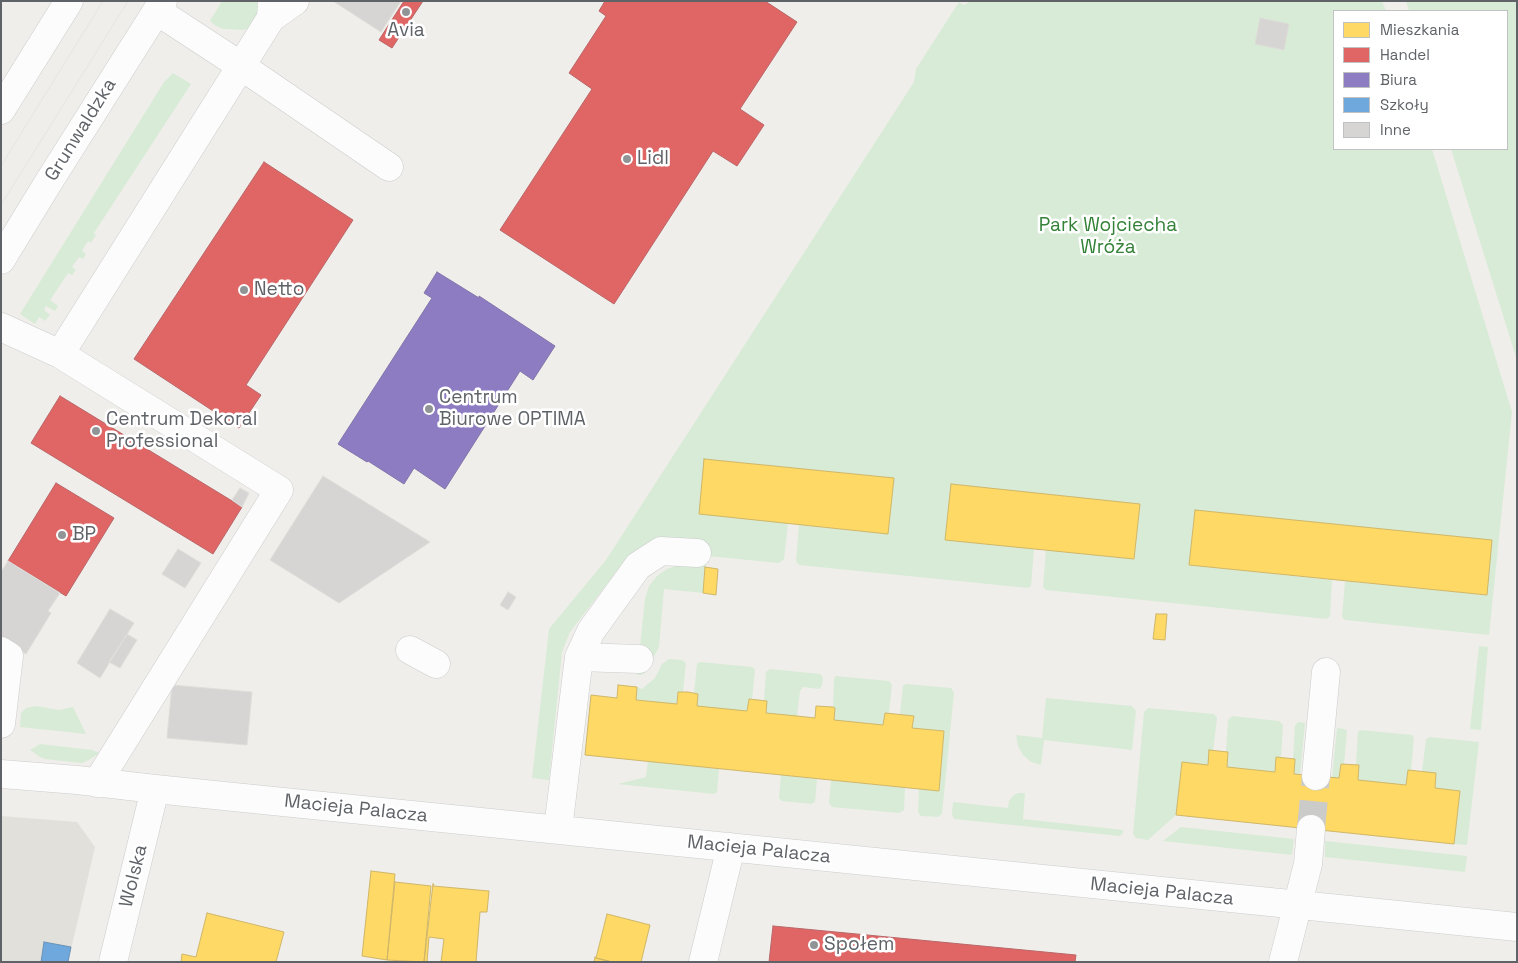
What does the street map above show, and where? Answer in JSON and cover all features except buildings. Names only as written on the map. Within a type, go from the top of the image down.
[{"type":"street","points":[[1,110],[70,1]]},
{"type":"street","points":[[60,354],[241,66],[272,9],[295,1]]},
{"type":"street","points":[[160,6],[241,66],[389,167]]},
{"type":"street","name":"Grunwaldzka","points":[[1,260],[160,6]]},
{"type":"street","points":[[1,327],[60,354],[278,490],[97,783]]},
{"type":"street","points":[[558,829],[579,657],[591,631],[638,566],[661,551],[697,553]]},
{"type":"street","points":[[410,650],[436,664]]},
{"type":"street","points":[[1,651],[9,656],[1,724]]},
{"type":"street","points":[[579,657],[639,659]]},
{"type":"street","points":[[1316,776],[1326,672]]},
{"type":"street","name":"Macieja Palacza","points":[[1,774],[1517,927]]},
{"type":"street","name":"Wolska","points":[[113,962],[155,789]]},
{"type":"street","points":[[1283,962],[1308,864],[1311,829]]},
{"type":"street","points":[[703,962],[731,847]]},
{"type":"shaded area","points":[[1,816],[77,822],[95,847],[68,962],[1,962]]},
{"type":"green space","points":[[222,1],[257,1],[259,12],[252,28],[243,30],[224,29],[210,21]]},
{"type":"green space","name":"Park Wojciecha Wróża","points":[[971,1],[1382,1],[1386,10],[1333,10],[1333,150],[1432,150],[1512,412],[1489,635],[1345,620],[1342,617],[1345,581],[1486,595],[1492,540],[1195,510],[1189,565],[1332,580],[1330,616],[1327,619],[1046,590],[1043,587],[1046,550],[1134,559],[1140,504],[951,484],[945,540],[1034,549],[1031,586],[1028,588],[799,565],[796,561],[799,525],[888,534],[894,478],[705,459],[699,514],[788,523],[784,559],[779,563],[707,556],[703,593],[664,589],[659,647],[645,673],[637,675],[645,599],[649,586],[657,576],[667,569],[679,565],[663,538],[651,541],[629,555],[570,632],[562,652],[549,780],[532,778],[549,629],[606,560],[914,82],[916,69],[959,2],[964,5]]},
{"type":"green space","points":[[1406,1],[1517,1],[1517,360],[1451,150],[1508,150],[1508,10],[1409,10]]},
{"type":"green space","points":[[173,73],[191,84],[94,233],[96,235],[91,243],[88,241],[82,251],[86,254],[83,259],[79,257],[72,267],[76,270],[72,275],[68,273],[50,300],[58,306],[55,311],[46,306],[44,310],[50,315],[45,321],[39,317],[35,324],[20,314],[164,82]]},
{"type":"green space","points":[[1479,646],[1488,647],[1481,730],[1470,729]]},
{"type":"green space","points":[[669,659],[682,660],[686,663],[683,692],[678,692],[677,704],[636,700],[637,687],[642,689],[655,678],[662,664]]},
{"type":"green space","points":[[700,662],[752,667],[755,670],[752,699],[749,699],[747,711],[697,706],[698,694],[694,693],[697,664]]},
{"type":"green space","points":[[770,669],[820,674],[823,677],[822,686],[819,689],[803,687],[800,691],[797,716],[766,713],[767,701],[764,700],[766,672]]},
{"type":"green space","points":[[836,676],[889,681],[892,685],[889,713],[885,713],[883,725],[834,720],[834,679]]},
{"type":"green space","points":[[906,684],[951,688],[954,693],[942,814],[938,817],[921,816],[918,812],[919,789],[939,791],[944,731],[912,728],[914,716],[900,714],[903,686]]},
{"type":"green space","points":[[1046,698],[1132,706],[1136,711],[1132,750],[1044,740],[1041,765],[1031,762],[1023,755],[1018,746],[1016,735],[1042,738]]},
{"type":"green space","points":[[36,706],[59,710],[73,707],[86,734],[20,727],[21,713],[26,708]]},
{"type":"green space","points":[[1148,708],[1214,714],[1217,718],[1213,751],[1208,765],[1182,763],[1176,815],[1148,840],[1136,838],[1133,834],[1144,712]]},
{"type":"green space","points":[[1232,716],[1279,721],[1283,725],[1281,758],[1276,757],[1275,772],[1227,767],[1228,720]]},
{"type":"green space","points":[[1298,722],[1305,723],[1300,775],[1294,774],[1295,759],[1293,759],[1295,726]]},
{"type":"green space","points":[[1337,728],[1347,731],[1344,764],[1341,764],[1339,778],[1332,778]]},
{"type":"green space","points":[[1361,730],[1412,735],[1414,738],[1411,771],[1408,771],[1406,785],[1358,780],[1359,766],[1356,765],[1358,732]]},
{"type":"green space","points":[[1430,737],[1479,742],[1467,845],[1454,844],[1460,791],[1435,788],[1436,774],[1422,772],[1426,739]]},
{"type":"green space","points":[[40,744],[92,750],[100,753],[81,763],[45,759],[30,750]]},
{"type":"green space","points":[[648,761],[719,769],[717,792],[714,794],[618,784],[646,777]]},
{"type":"green space","points":[[781,775],[817,779],[815,802],[811,804],[782,801],[779,798]]},
{"type":"green space","points":[[831,780],[905,788],[904,810],[899,813],[832,807],[829,803]]},
{"type":"green space","points":[[1025,793],[1023,819],[1123,830],[1123,833],[1120,836],[954,819],[952,815],[953,802],[1008,808],[1009,801],[1014,795]]},
{"type":"green space","points":[[1181,827],[1294,839],[1292,855],[1163,841]]},
{"type":"green space","points":[[1325,841],[1467,856],[1465,872],[1325,857]]},
{"type":"tunnel","points":[[1311,829],[1316,776]]},
{"type":"tram line","points":[[1,166],[103,1]]},
{"type":"tram line","points":[[1,205],[128,1]]},
{"type":"place","name":"Avia","points":[[406,12]]},
{"type":"place","name":"Lidl","points":[[627,159]]},
{"type":"place","name":"Netto","points":[[244,290]]},
{"type":"place","name":"Centrum Biurowe OPTIMA","points":[[429,409]]},
{"type":"place","name":"Centrum Dekoral Professional","points":[[96,431]]},
{"type":"place","name":"BP","points":[[62,535]]},
{"type":"place","name":"Społem","points":[[814,945]]}]
